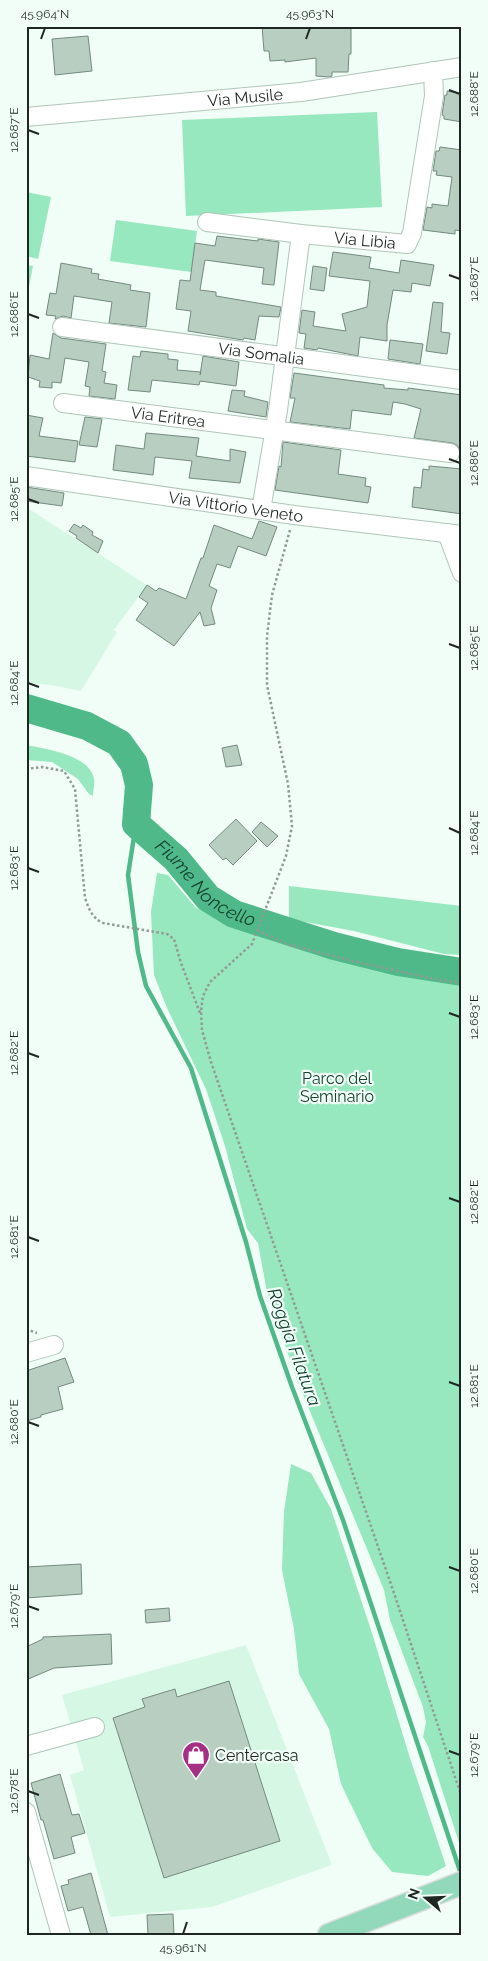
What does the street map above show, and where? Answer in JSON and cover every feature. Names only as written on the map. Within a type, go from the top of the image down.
[{"type":"main road","points":[[329,1935],[462,1883]]},
{"type":"street","name":"Via Musile","points":[[26,117],[301,92],[462,67]]},
{"type":"street","name":"Via Libia","points":[[208,222],[301,234],[407,244],[412,234],[434,96],[433,71]]},
{"type":"street","points":[[261,510],[285,356],[301,234]]},
{"type":"street","name":"Via Somalia","points":[[62,327],[462,380]]},
{"type":"street","name":"Via Eritrea","points":[[63,403],[450,453]]},
{"type":"street","name":"Via Vittorio Veneto","points":[[26,476],[294,515],[455,534]]},
{"type":"street","points":[[455,534],[462,573]]},
{"type":"street","points":[[26,1353],[54,1345]]},
{"type":"street","points":[[26,1746],[95,1727]]},
{"type":"street","points":[[26,1812],[61,1935]]},
{"type":"path","points":[[294,515],[272,595],[267,636],[266,686],[288,784],[292,826],[286,856],[252,944],[210,982],[202,996],[202,1030],[211,1062],[389,1578],[462,1798]]},
{"type":"path","points":[[26,769],[52,768],[64,771],[75,789],[86,898],[89,909],[95,919],[113,925],[167,934],[174,939],[180,963],[202,1018]]},
{"type":"path","points":[[257,930],[286,944],[343,959],[438,980],[462,983]]},
{"type":"shaded area","points":[[26,507],[147,585],[114,630],[117,632],[81,691],[51,685],[26,683]]},
{"type":"shaded area","points":[[246,1645],[332,1865],[212,1907],[110,1917],[70,1775],[84,1770],[62,1695]]},
{"type":"green space","points":[[377,112],[382,207],[186,216],[182,120]]},
{"type":"green space","points":[[26,192],[51,197],[38,259],[26,256]]},
{"type":"green space","points":[[116,220],[197,231],[191,272],[110,261]]},
{"type":"green space","points":[[26,265],[33,266],[26,302]]},
{"type":"green space","points":[[26,745],[66,754],[84,764],[91,771],[94,779],[93,796],[89,794],[78,779],[52,762],[26,760]]},
{"type":"green space","name":"Parco del Seminario","points":[[157,873],[168,875],[196,908],[286,944],[353,961],[462,983],[462,1852],[428,1746],[423,1737],[426,1722],[423,1707],[390,1620],[384,1590],[297,1380],[267,1292],[258,1243],[247,1229],[225,1146],[206,1089],[167,1008],[154,975],[151,912]]},
{"type":"green space","points":[[289,886],[462,906],[462,955],[444,954],[354,931],[289,919]]},
{"type":"green space","points":[[291,1464],[311,1473],[331,1509],[446,1866],[428,1876],[392,1872],[372,1848],[341,1784],[329,1729],[299,1674],[294,1629],[282,1570],[284,1512]]},
{"type":"building","points":[[262,26],[351,26],[351,54],[349,54],[348,72],[332,72],[332,76],[329,77],[316,76],[316,58],[285,62],[285,60],[270,61],[269,51],[264,51]]},
{"type":"building","points":[[88,36],[92,71],[55,75],[52,39]]},
{"type":"building","points":[[447,91],[462,94],[462,122],[444,119],[442,115]]},
{"type":"building","points":[[440,147],[462,150],[462,231],[455,230],[455,234],[423,230],[427,207],[432,208],[432,204],[448,206],[452,177],[436,175],[437,171],[433,171],[436,151],[439,151]]},
{"type":"building","points":[[217,236],[279,242],[274,285],[262,284],[264,268],[205,260],[200,290],[216,292],[216,296],[281,307],[279,317],[259,316],[255,340],[244,338],[243,340],[188,331],[191,311],[176,309],[180,280],[190,281],[195,243],[215,246]]},
{"type":"building","points":[[333,252],[371,257],[369,268],[399,273],[401,260],[434,265],[430,286],[412,283],[411,292],[393,290],[387,325],[387,341],[360,337],[358,356],[318,348],[317,350],[304,348],[306,334],[299,333],[302,310],[315,312],[313,326],[346,331],[342,314],[367,307],[370,281],[329,276]]},
{"type":"building","points":[[61,263],[92,269],[91,273],[99,274],[98,279],[131,285],[130,290],[150,293],[146,327],[109,323],[112,302],[74,296],[71,318],[63,316],[55,319],[56,316],[46,315],[50,293],[56,294]]},
{"type":"building","points":[[313,266],[327,268],[324,291],[310,289]]},
{"type":"building","points":[[433,302],[443,303],[441,332],[450,333],[447,354],[426,351]]},
{"type":"building","points":[[53,333],[61,338],[106,344],[102,371],[106,372],[104,383],[117,385],[115,399],[89,396],[90,387],[85,386],[89,362],[65,358],[61,383],[52,382],[52,388],[39,387],[40,381],[28,377],[30,355],[49,359]]},
{"type":"building","points":[[390,340],[423,344],[420,364],[388,359]]},
{"type":"building","points":[[141,351],[168,354],[168,359],[178,360],[177,370],[200,372],[203,356],[239,362],[236,386],[200,381],[199,385],[152,380],[150,392],[128,390],[133,356],[140,357]]},
{"type":"building","points":[[294,373],[384,385],[384,388],[408,390],[408,388],[462,395],[462,453],[457,445],[452,443],[414,438],[421,409],[405,404],[393,402],[391,415],[352,410],[350,429],[290,422],[295,398],[290,398]]},
{"type":"building","points":[[232,390],[245,391],[244,396],[268,402],[266,417],[228,411]]},
{"type":"building","points":[[26,415],[43,418],[39,436],[78,441],[75,462],[26,456]]},
{"type":"building","points":[[85,417],[102,419],[97,447],[79,445]]},
{"type":"building","points":[[146,433],[199,438],[196,456],[230,461],[230,449],[246,452],[240,483],[189,478],[192,461],[155,457],[153,475],[113,470],[116,445],[144,449]]},
{"type":"building","points":[[283,442],[341,450],[338,474],[366,478],[365,486],[371,487],[368,503],[275,490],[279,466],[281,467]]},
{"type":"building","points":[[429,466],[462,469],[462,514],[412,507],[414,487],[421,488],[423,469],[429,470]]},
{"type":"building","points":[[26,487],[64,493],[62,506],[26,501]]},
{"type":"building","points":[[259,521],[277,527],[266,556],[238,546],[230,568],[217,564],[209,586],[217,590],[211,608],[215,624],[204,626],[200,612],[174,646],[136,620],[148,603],[139,597],[147,585],[156,591],[159,588],[186,599],[214,525],[252,539]]},
{"type":"building","points":[[74,524],[81,528],[83,525],[93,532],[92,535],[103,541],[98,553],[69,531]]},
{"type":"building","points":[[237,745],[242,765],[226,767],[222,748]]},
{"type":"building","points":[[236,819],[257,841],[233,865],[226,858],[223,860],[209,845]]},
{"type":"building","points":[[261,822],[278,836],[267,847],[252,832]]},
{"type":"building","points":[[65,1358],[74,1382],[58,1387],[63,1409],[26,1421],[26,1371]]},
{"type":"building","points":[[81,1564],[82,1594],[26,1598],[26,1567]]},
{"type":"building","points":[[169,1608],[170,1621],[146,1623],[145,1610]]},
{"type":"building","points":[[111,1634],[112,1664],[54,1668],[26,1680],[26,1647],[43,1639],[43,1637]]},
{"type":"building","name":"Centercasa","points":[[229,1681],[280,1841],[164,1878],[113,1718],[145,1707],[142,1699],[175,1689],[177,1697]]},
{"type":"building","points":[[60,1774],[72,1815],[79,1814],[85,1833],[71,1837],[75,1853],[54,1859],[31,1783]]},
{"type":"building","points":[[91,1873],[108,1935],[91,1935],[83,1907],[68,1911],[61,1886],[69,1884],[68,1880]]},
{"type":"building","points":[[173,1914],[174,1935],[148,1935],[147,1915]]},
{"type":"waterway","name":"Fiume Noncello","points":[[26,708],[87,726],[119,743],[134,764],[139,785],[136,824],[176,859],[208,898],[234,914],[334,946],[398,962],[462,972]]},
{"type":"waterway","name":"Roggia Filatura","points":[[136,824],[128,875],[138,952],[146,986],[191,1068],[246,1242],[260,1296],[292,1387],[343,1520],[462,1877]]},
{"type":"place","name":"Centercasa","points":[[196,1779]]}]
